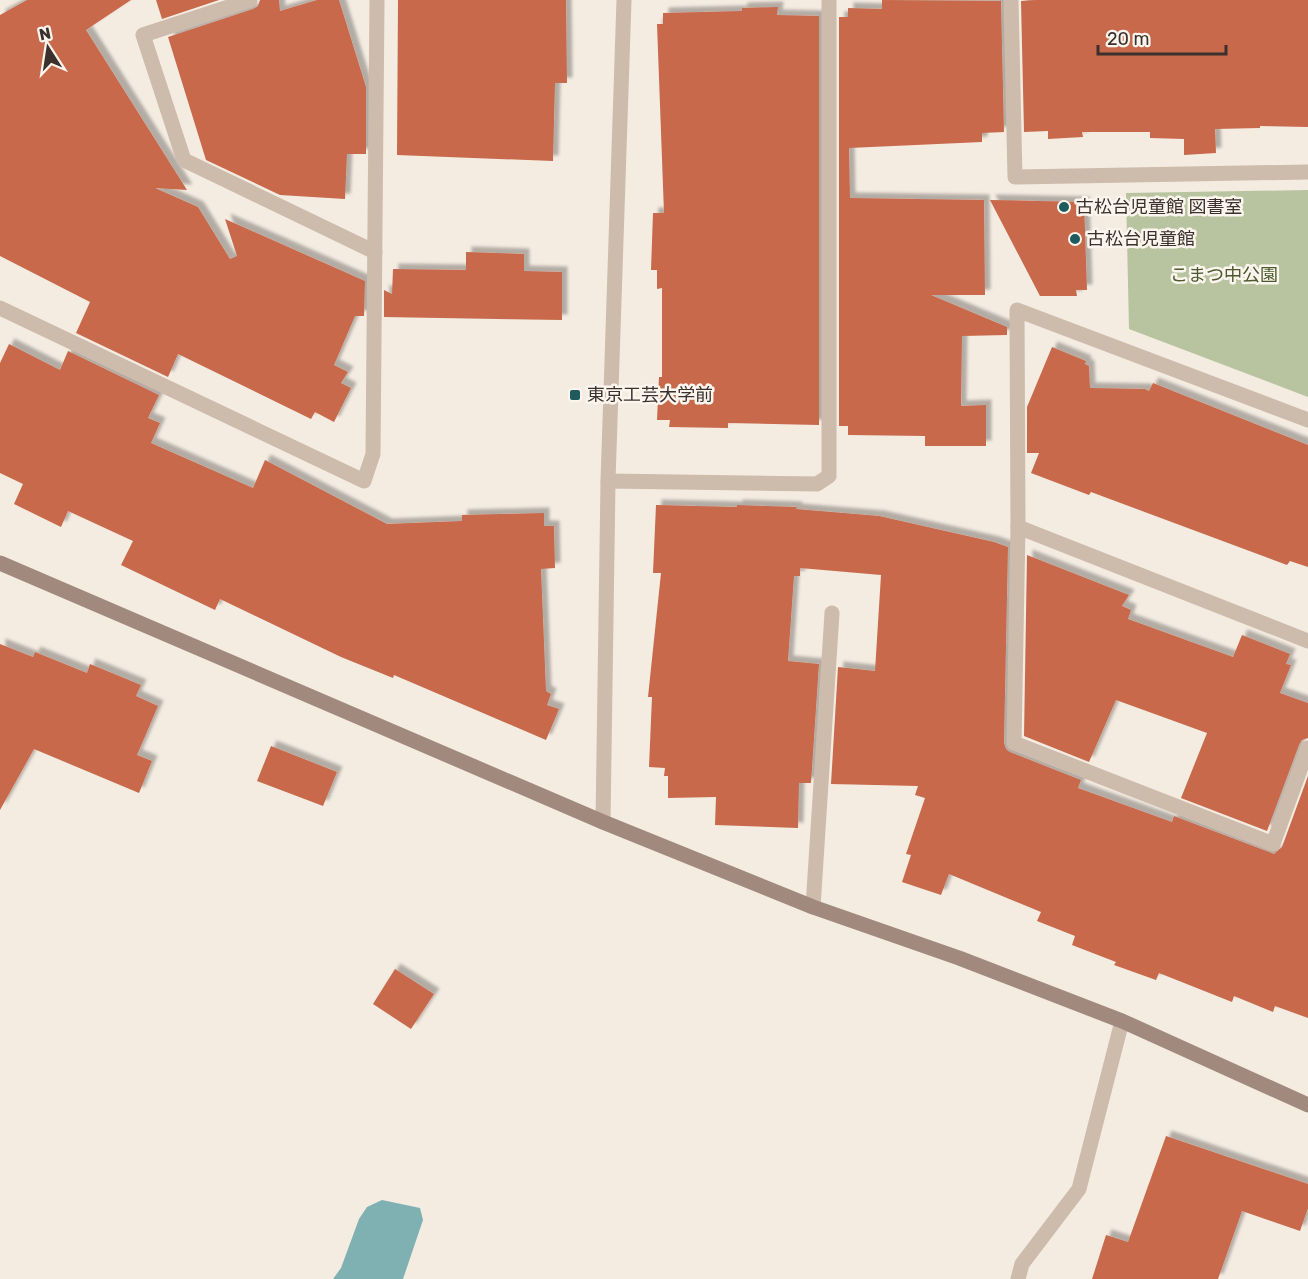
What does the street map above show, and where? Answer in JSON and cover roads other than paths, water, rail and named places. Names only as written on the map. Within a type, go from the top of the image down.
[{"type":"street","points":[[250,0],[143,35],[184,160],[375,252]]},
{"type":"street","points":[[0,308],[364,481],[373,454],[377,0]]},
{"type":"street","points":[[603,822],[609,481],[624,0],[631,0]]},
{"type":"street","points":[[609,481],[817,484],[829,476],[829,0]]},
{"type":"street","points":[[1011,0],[1015,177],[1308,172]]},
{"type":"street","points":[[1308,420],[1017,310],[1018,527],[1014,743],[1273,844],[1308,748]]},
{"type":"street","points":[[1018,527],[1308,641]]},
{"type":"street","points":[[0,562],[603,822],[813,907],[959,958],[1122,1021],[1308,1105]]},
{"type":"street","points":[[813,907],[832,613]]},
{"type":"street","points":[[1018,1279],[1022,1264],[1079,1189],[1122,1021]]},
{"type":"water","points":[[382,1200],[420,1208],[423,1220],[403,1279],[333,1279],[341,1268],[359,1219],[367,1207]]},
{"type":"place","name":"古松台児童館 図書室","points":[[1064,207]]},
{"type":"place","name":"古松台児童館","points":[[1075,239]]},
{"type":"place","name":"東京工芸大学前","points":[[575,395]]},
{"type":"park label","name":"こまつ中公園","points":[[1224,275]]}]
